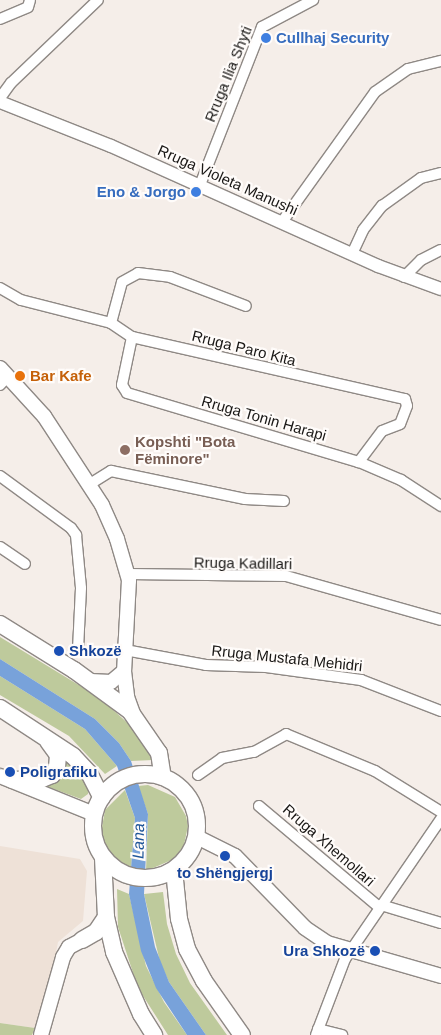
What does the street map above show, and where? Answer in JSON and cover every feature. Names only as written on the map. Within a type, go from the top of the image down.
[{"type":"main road","points":[[3,376],[44,416],[90,484],[110,521],[128,574],[124,671],[127,697],[134,716],[159,753],[163,777]]},
{"type":"main road","points":[[0,624],[90,681],[134,716]]},
{"type":"main road","points":[[90,681],[111,682],[124,671]]},
{"type":"main road","points":[[0,708],[37,731],[81,764],[106,792]]},
{"type":"main road","points":[[6,778],[47,778],[57,767],[56,752],[37,731]]},
{"type":"main road","points":[[103,858],[119,872],[137,878],[156,878],[174,870],[184,862],[197,837],[197,818],[191,801],[184,791],[163,777],[146,774],[124,778],[106,792],[94,814],[93,833],[103,858],[106,917],[114,952],[141,1014],[154,1035]]},
{"type":"main road","points":[[6,778],[94,814]]},
{"type":"main road","points":[[197,837],[235,856],[314,936],[350,951],[441,976]]},
{"type":"main road","points":[[174,870],[179,918],[187,949],[204,981],[242,1035]]},
{"type":"main road","points":[[41,1035],[62,957],[69,946],[96,932],[106,917]]},
{"type":"main road","points":[[82,940],[114,952]]},
{"type":"street","points":[[0,18],[28,7],[30,0]]},
{"type":"street","points":[[0,98],[11,83],[98,0]]},
{"type":"street","name":"Rruga Ilia Shyti","points":[[200,185],[262,27],[313,0]]},
{"type":"street","points":[[282,222],[375,92],[408,69],[441,61]]},
{"type":"street","name":"Rruga Violeta Manushi","points":[[0,102],[52,121],[200,185],[404,277],[441,289]]},
{"type":"street","points":[[352,254],[363,230],[382,206],[421,178],[441,173]]},
{"type":"street","points":[[404,277],[421,260],[441,250]]},
{"type":"street","points":[[110,323],[122,282],[138,273],[170,277],[246,306]]},
{"type":"street","name":"Rruga Paro Kita","points":[[0,288],[21,300],[110,323],[132,338],[405,399],[407,406],[400,424],[382,431],[359,462]]},
{"type":"street","name":"Rruga Tonin Harapi","points":[[132,338],[122,385],[127,393],[359,462],[401,480],[441,506]]},
{"type":"street","points":[[90,484],[111,471],[245,498],[284,501]]},
{"type":"street","points":[[0,476],[71,528],[76,535],[81,588],[78,649]]},
{"type":"street","points":[[0,547],[25,564]]},
{"type":"street","name":"Rruga Kadillari","points":[[128,574],[286,576],[441,620]]},
{"type":"street","name":"Rruga Mustafa Mehidri","points":[[125,650],[206,665],[266,668],[361,680],[441,711]]},
{"type":"street","points":[[198,775],[222,758],[254,752],[286,734],[381,774],[441,812]]},
{"type":"street","name":"Rruga Xhemollari","points":[[259,806],[380,906]]},
{"type":"street","name":"Rruga Xhemollari","points":[[317,1032],[350,951],[441,820]]},
{"type":"street","points":[[380,906],[441,923]]},
{"type":"street","points":[[317,1032],[342,1035]]},
{"type":"shaded area","points":[[0,846],[80,859],[87,871],[83,921],[58,942],[50,986],[35,1028],[0,1023]]},
{"type":"green space","points":[[0,637],[100,698],[132,727],[153,760],[131,761],[119,743],[95,719],[0,659]]},
{"type":"green space","points":[[0,676],[85,729],[117,766],[105,774],[69,736],[0,695]]},
{"type":"green space","points":[[63,756],[89,787],[88,794],[81,799],[40,784]]},
{"type":"green space","points":[[148,785],[175,797],[186,816],[188,826],[184,845],[174,859],[146,871],[148,814],[138,786]]},
{"type":"green space","points":[[125,790],[135,818],[131,869],[110,855],[101,833],[105,810]]},
{"type":"green space","points":[[117,889],[129,894],[146,966],[164,1002],[187,1035],[168,1035],[138,988],[118,927]]},
{"type":"green space","points":[[163,892],[167,924],[176,954],[190,983],[227,1035],[206,1035],[169,982],[160,962],[144,894]]},
{"type":"green space","points":[[0,1023],[35,1028],[32,1035],[0,1035]]},
{"type":"water","name":"Lana","points":[[0,659],[95,719],[119,743],[131,761],[148,814],[144,894],[155,947],[169,982],[206,1035],[187,1035],[156,988],[141,951],[129,894],[135,818],[117,766],[85,729],[0,676]]},
{"type":"place","name":"Cullhaj Security","points":[[266,38]]},
{"type":"place","name":"Eno & Jorgo","points":[[196,192]]},
{"type":"place","name":"Bar Kafe","points":[[20,376]]},
{"type":"place","name":"Kopshti \"Bota Fëminore\"","points":[[125,450]]},
{"type":"place","name":"Shkozë","points":[[59,651]]},
{"type":"place","name":"Poligrafiku","points":[[10,772]]},
{"type":"place","name":"to Shëngjergj","points":[[225,856]]},
{"type":"place","name":"Ura Shkozë","points":[[375,951]]}]
